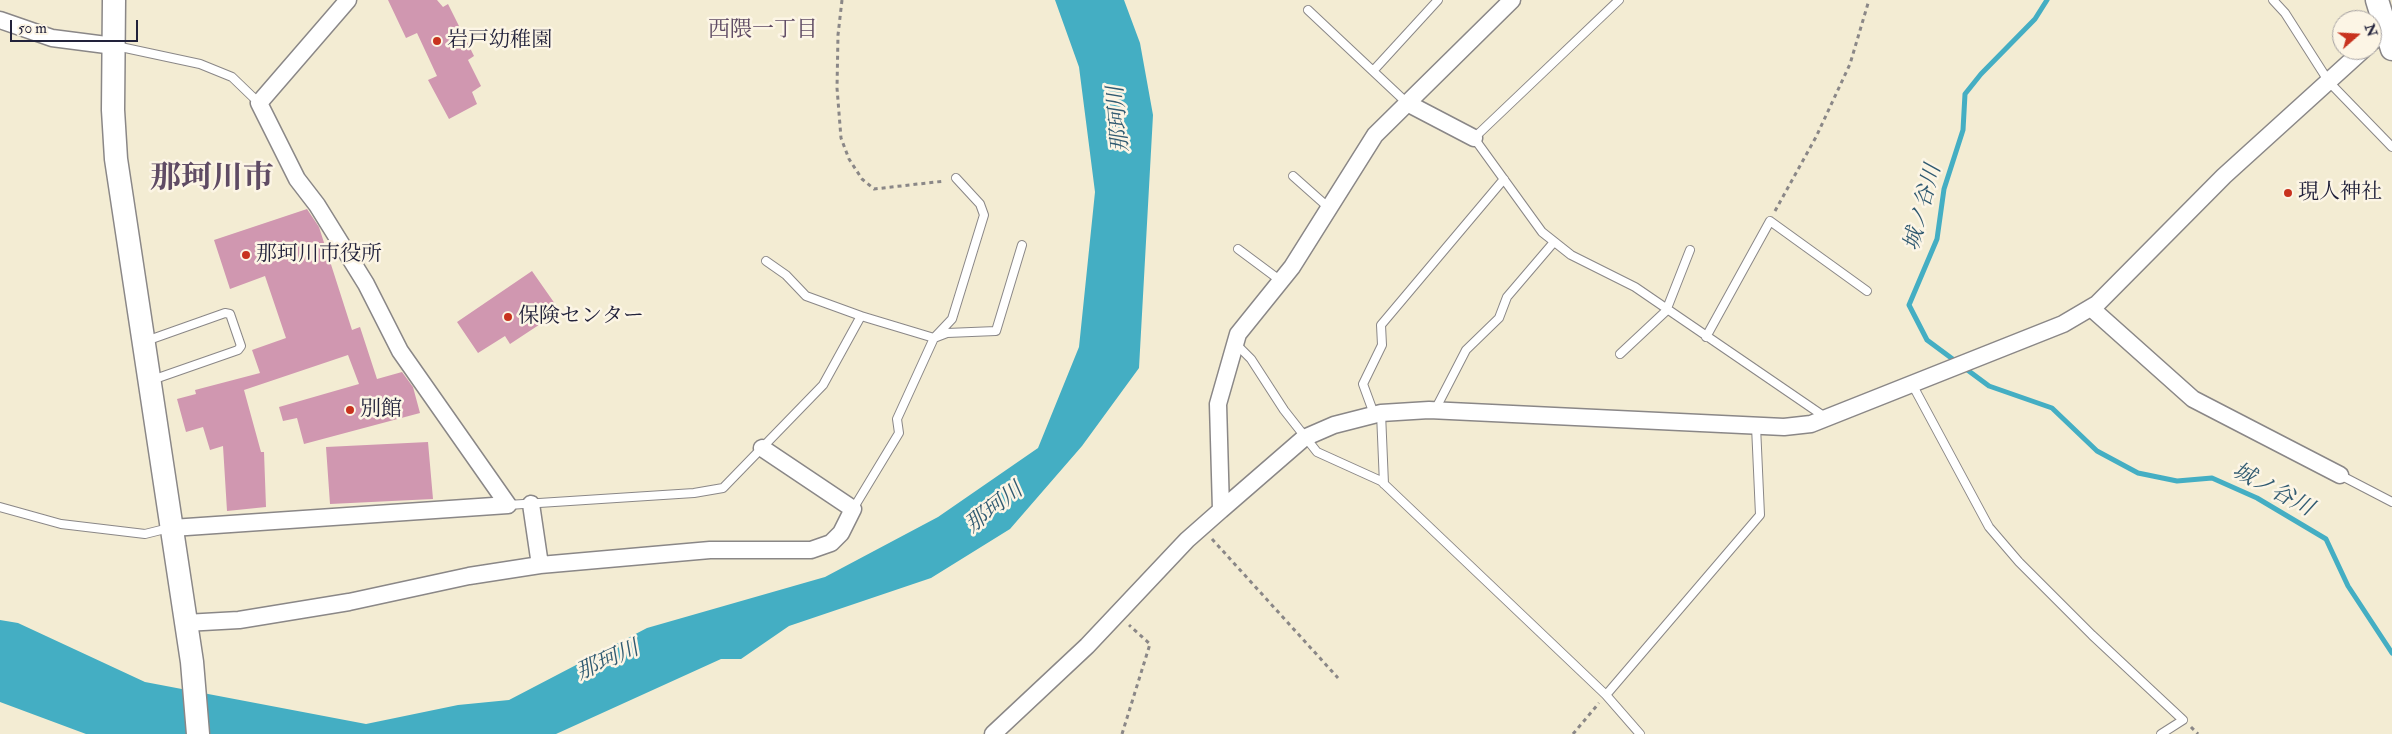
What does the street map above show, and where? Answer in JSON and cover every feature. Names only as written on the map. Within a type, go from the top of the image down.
[{"type":"street","points":[[114,0],[113,110],[116,159],[192,662],[198,734]]},
{"type":"street","points":[[348,0],[259,103],[297,179],[316,205],[366,284],[400,351],[508,505]]},
{"type":"street","points":[[1221,510],[1218,404],[1238,334],[1281,281],[1375,135],[1512,0]]},
{"type":"street","points":[[2377,0],[2383,31],[2392,50]]},
{"type":"street","points":[[0,20],[52,38],[114,46]]},
{"type":"street","points":[[993,734],[1086,646],[1202,528],[1304,438],[1334,425],[1377,413],[1435,410],[1756,426],[1784,427],[1811,424],[2063,324],[2090,308],[2124,278],[2224,176],[2352,60]]},
{"type":"street","points":[[1407,103],[1474,138]]},
{"type":"street","points":[[2090,308],[2193,399],[2340,475]]},
{"type":"street","points":[[185,623],[239,620],[349,602],[469,576],[540,565],[710,550],[811,550],[831,543],[841,533],[853,509],[762,448]]},
{"type":"street","points":[[531,504],[540,565]]},
{"type":"street","points":[[172,528],[508,505]]},
{"type":"lane","points":[[1373,71],[1438,0]]},
{"type":"lane","points":[[1619,0],[1474,138],[1542,232],[1570,255],[1635,287],[1826,418]]},
{"type":"lane","points":[[2274,0],[2285,13],[2329,82],[2392,147]]},
{"type":"lane","points":[[1308,10],[1407,103]]},
{"type":"lane","points":[[114,46],[200,64],[232,77],[259,103]]},
{"type":"lane","points":[[1293,176],[1329,208]]},
{"type":"lane","points":[[853,509],[899,433],[897,419],[934,338],[952,319],[984,215],[980,204],[956,178]]},
{"type":"lane","points":[[1384,484],[1377,413],[1363,384],[1382,345],[1381,325],[1504,179]]},
{"type":"lane","points":[[1706,337],[1770,221],[1867,291]]},
{"type":"lane","points":[[1435,410],[1466,350],[1499,318],[1507,297],[1554,242]]},
{"type":"lane","points":[[766,260],[786,275],[806,296],[861,316],[934,338],[948,333],[996,331],[1022,245]]},
{"type":"lane","points":[[1238,249],[1281,281]]},
{"type":"lane","points":[[1620,354],[1666,310],[1690,250]]},
{"type":"lane","points":[[144,342],[225,313],[230,314],[241,346],[238,350],[150,381]]},
{"type":"lane","points":[[508,505],[694,493],[723,488],[823,384],[861,316]]},
{"type":"lane","points":[[1236,344],[1251,359],[1304,438],[1317,452],[1384,484],[1606,695],[1640,734]]},
{"type":"lane","points":[[1912,384],[1988,527],[2019,562],[2092,635],[2183,720],[2161,734]]},
{"type":"lane","points":[[1606,695],[1760,515],[1756,426]]},
{"type":"lane","points":[[2340,475],[2392,502]]},
{"type":"lane","points":[[0,507],[61,524],[145,534],[172,528]]},
{"type":"path","points":[[842,0],[838,35],[837,88],[842,138],[849,160],[862,179],[874,189],[910,186],[956,178]]},
{"type":"path","points":[[1770,221],[1816,137],[1850,64],[1868,0]]},
{"type":"path","points":[[1202,528],[1338,678]]},
{"type":"path","points":[[1117,614],[1150,644],[1122,734]]},
{"type":"path","points":[[1573,734],[1606,695]]},
{"type":"water","name":"那珂川","points":[[1055,0],[1124,0],[1140,43],[1153,115],[1139,368],[1082,446],[1010,529],[931,578],[789,626],[741,659],[721,659],[556,734],[86,734],[0,702],[0,620],[18,623],[145,682],[366,724],[458,705],[509,700],[647,628],[825,577],[938,517],[1038,448],[1079,347],[1095,192],[1079,67]]},
{"type":"building","points":[[388,0],[437,0],[443,7],[448,4],[474,56],[468,60],[481,86],[472,92],[477,104],[449,119],[428,80],[437,76],[417,33],[406,38]]},
{"type":"building","points":[[307,209],[319,227],[352,330],[360,327],[377,379],[402,372],[413,387],[420,413],[304,444],[297,418],[283,421],[279,407],[359,384],[348,355],[244,390],[261,452],[264,452],[266,507],[227,511],[223,446],[210,450],[203,427],[186,432],[177,399],[196,394],[195,390],[260,373],[252,350],[286,338],[265,276],[230,289],[214,240]]},
{"type":"building","name":"保険センター","points":[[532,271],[560,311],[510,344],[505,336],[478,353],[457,322]]},
{"type":"building","points":[[428,442],[433,499],[330,504],[326,447]]},
{"type":"waterway","name":"城ノ谷川","points":[[2047,0],[2035,19],[1981,74],[1965,94],[1963,130],[1944,189],[1937,239],[1909,305],[1927,340],[1989,386],[2052,408],[2097,451],[2138,473],[2177,481],[2212,478],[2257,498],[2326,539],[2348,586],[2392,653]]},
{"type":"place","name":"岩戸幼稚園","points":[[437,41]]},
{"type":"place","name":"現人神社","points":[[2288,193]]},
{"type":"place","name":"那珂川市役所","points":[[246,255]]},
{"type":"place","name":"保険センター","points":[[508,317]]},
{"type":"place","name":"別館","points":[[350,410]]},
{"type":"district","name":"西隈一丁目","points":[[763,31]]},
{"type":"district","name":"那珂川市","points":[[212,180]]}]
